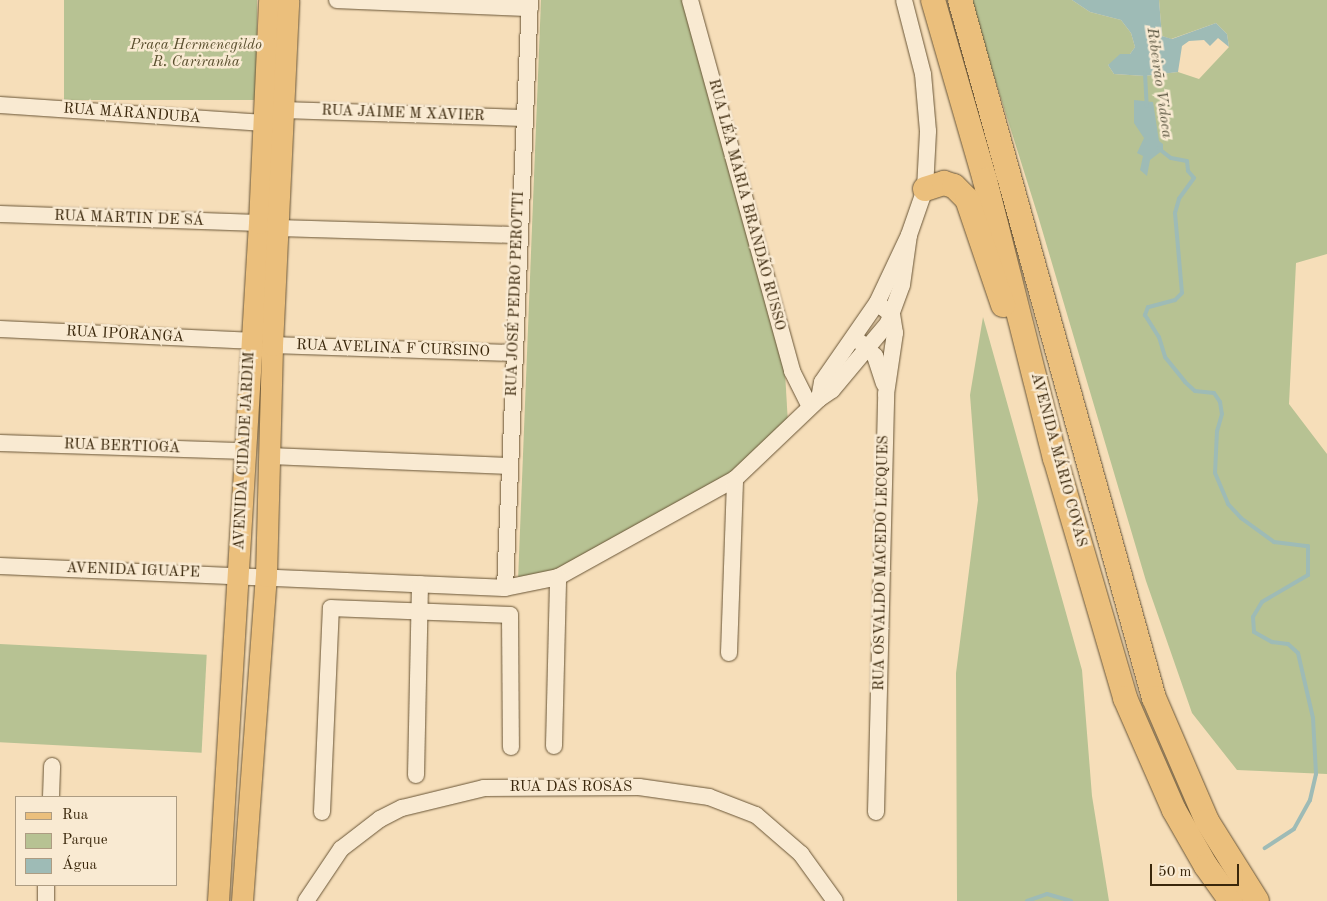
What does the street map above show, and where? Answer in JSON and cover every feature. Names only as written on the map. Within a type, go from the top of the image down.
[{"type":"highway","name":"AVENIDA MÁRIO COVAS","points":[[933,0],[985,180],[1055,458],[1125,698],[1174,810],[1206,866],[1231,901]]},
{"type":"highway","name":"AVENIDA MÁRIO COVAS","points":[[960,0],[1154,698],[1207,821],[1258,901]]},
{"type":"highway","points":[[925,189],[944,183],[962,192],[967,199],[1055,458]]},
{"type":"main road","name":"AVENIDA CIDADE JARDIM","points":[[242,901],[266,576],[272,390],[269,226],[264,123],[268,0]]},
{"type":"main road","name":"AVENIDA CIDADE JARDIM","points":[[218,901],[239,576],[250,341],[269,226],[283,110],[288,0]]},
{"type":"main road","points":[[247,389],[272,390]]},
{"type":"street","points":[[337,0],[530,4]]},
{"type":"street","name":"RUA LÉA MARIA BRANDÃO RUSSO","points":[[690,0],[792,371],[814,403]]},
{"type":"street","points":[[814,403],[822,382],[877,303],[909,235],[925,189],[928,131],[923,74],[904,0]]},
{"type":"street","name":"RUA JOSÉ PEDRO PEROTTI","points":[[505,588],[523,118],[530,4]]},
{"type":"street","name":"RUA MARANDUBA","points":[[0,105],[264,123]]},
{"type":"street","name":"RUA JAIME M XAVIER","points":[[283,110],[523,118]]},
{"type":"street","name":"RUA MARTIN DE SÁ","points":[[0,214],[519,235]]},
{"type":"street","points":[[877,303],[892,315],[902,285],[909,235]]},
{"type":"street","name":"AVENIDA IGUAPE","points":[[0,566],[266,576],[505,588],[558,577],[735,479],[814,403],[832,390],[868,348],[892,315]]},
{"type":"street","name":"RUA OSVALDO MACEDO LECQUES","points":[[876,812],[886,394],[895,333],[892,315]]},
{"type":"street","name":"RUA IPORANGA","points":[[0,329],[250,341]]},
{"type":"street","points":[[855,337],[868,348],[880,367],[886,394]]},
{"type":"street","name":"RUA AVELINA F CURSINO","points":[[272,345],[514,353]]},
{"type":"street","name":"RUA BERTIOGA","points":[[0,443],[245,451]]},
{"type":"street","points":[[270,456],[510,466]]},
{"type":"street","points":[[729,653],[735,479]]},
{"type":"street","points":[[554,746],[558,577]]},
{"type":"street","points":[[416,775],[420,584]]},
{"type":"street","points":[[322,812],[331,608],[510,615],[510,747]]},
{"type":"street","points":[[51,796],[52,766]]},
{"type":"street","name":"RUA DAS ROSAS","points":[[306,901],[341,849],[380,819],[402,808],[484,788],[639,787],[709,797],[756,815],[801,854],[835,901]]},
{"type":"street","points":[[46,886],[46,901]]},
{"type":"green space","name":"Praça Hermenegildo R. Cariranha","points":[[64,0],[257,0],[257,100],[64,100]]},
{"type":"green space","points":[[541,0],[683,0],[785,372],[788,424],[732,473],[558,569],[518,581]]},
{"type":"green space","points":[[970,0],[1072,0],[1090,12],[1121,20],[1131,33],[1135,47],[1130,54],[1108,65],[1114,74],[1145,76],[1178,72],[1199,79],[1229,47],[1227,34],[1216,23],[1171,39],[1162,36],[1159,0],[1327,0],[1327,254],[1296,263],[1289,404],[1327,454],[1327,774],[1237,770],[1192,713],[1146,581],[1038,216]]},
{"type":"green space","points":[[983,317],[1082,670],[1092,796],[1109,901],[957,901],[956,673],[978,500],[970,395]]},
{"type":"green space","points":[[0,644],[207,655],[202,753],[0,742]]},
{"type":"water","points":[[1072,0],[1159,0],[1162,36],[1172,39],[1216,23],[1227,34],[1229,47],[1218,38],[1210,46],[1204,40],[1189,41],[1182,46],[1178,72],[1145,76],[1114,74],[1108,65],[1120,54],[1130,54],[1135,47],[1131,33],[1121,20],[1090,12]]},
{"type":"water","points":[[1134,100],[1153,102],[1159,141],[1163,144],[1163,150],[1150,160],[1147,176],[1140,170],[1143,156],[1137,153],[1144,138],[1134,123]]},
{"type":"waterway","name":"Ribeirão Vidoca","points":[[1145,73],[1147,106]]},
{"type":"waterway","name":"Ribeirão Vidoca","points":[[1158,148],[1171,158],[1187,161],[1188,171],[1194,178],[1179,199],[1175,213],[1182,293],[1175,300],[1148,307],[1145,315],[1159,337],[1165,357],[1185,382],[1195,391],[1214,393],[1220,402],[1222,414],[1217,431],[1215,473],[1228,504],[1241,518],[1274,542],[1308,546],[1308,575],[1262,602],[1253,617],[1254,632],[1272,642],[1288,644],[1298,653],[1313,718],[1316,774],[1310,800],[1294,829],[1265,848]]},
{"type":"waterway","name":"Ribeirão Vidoca","points":[[1027,901],[1047,894],[1071,901]]}]
